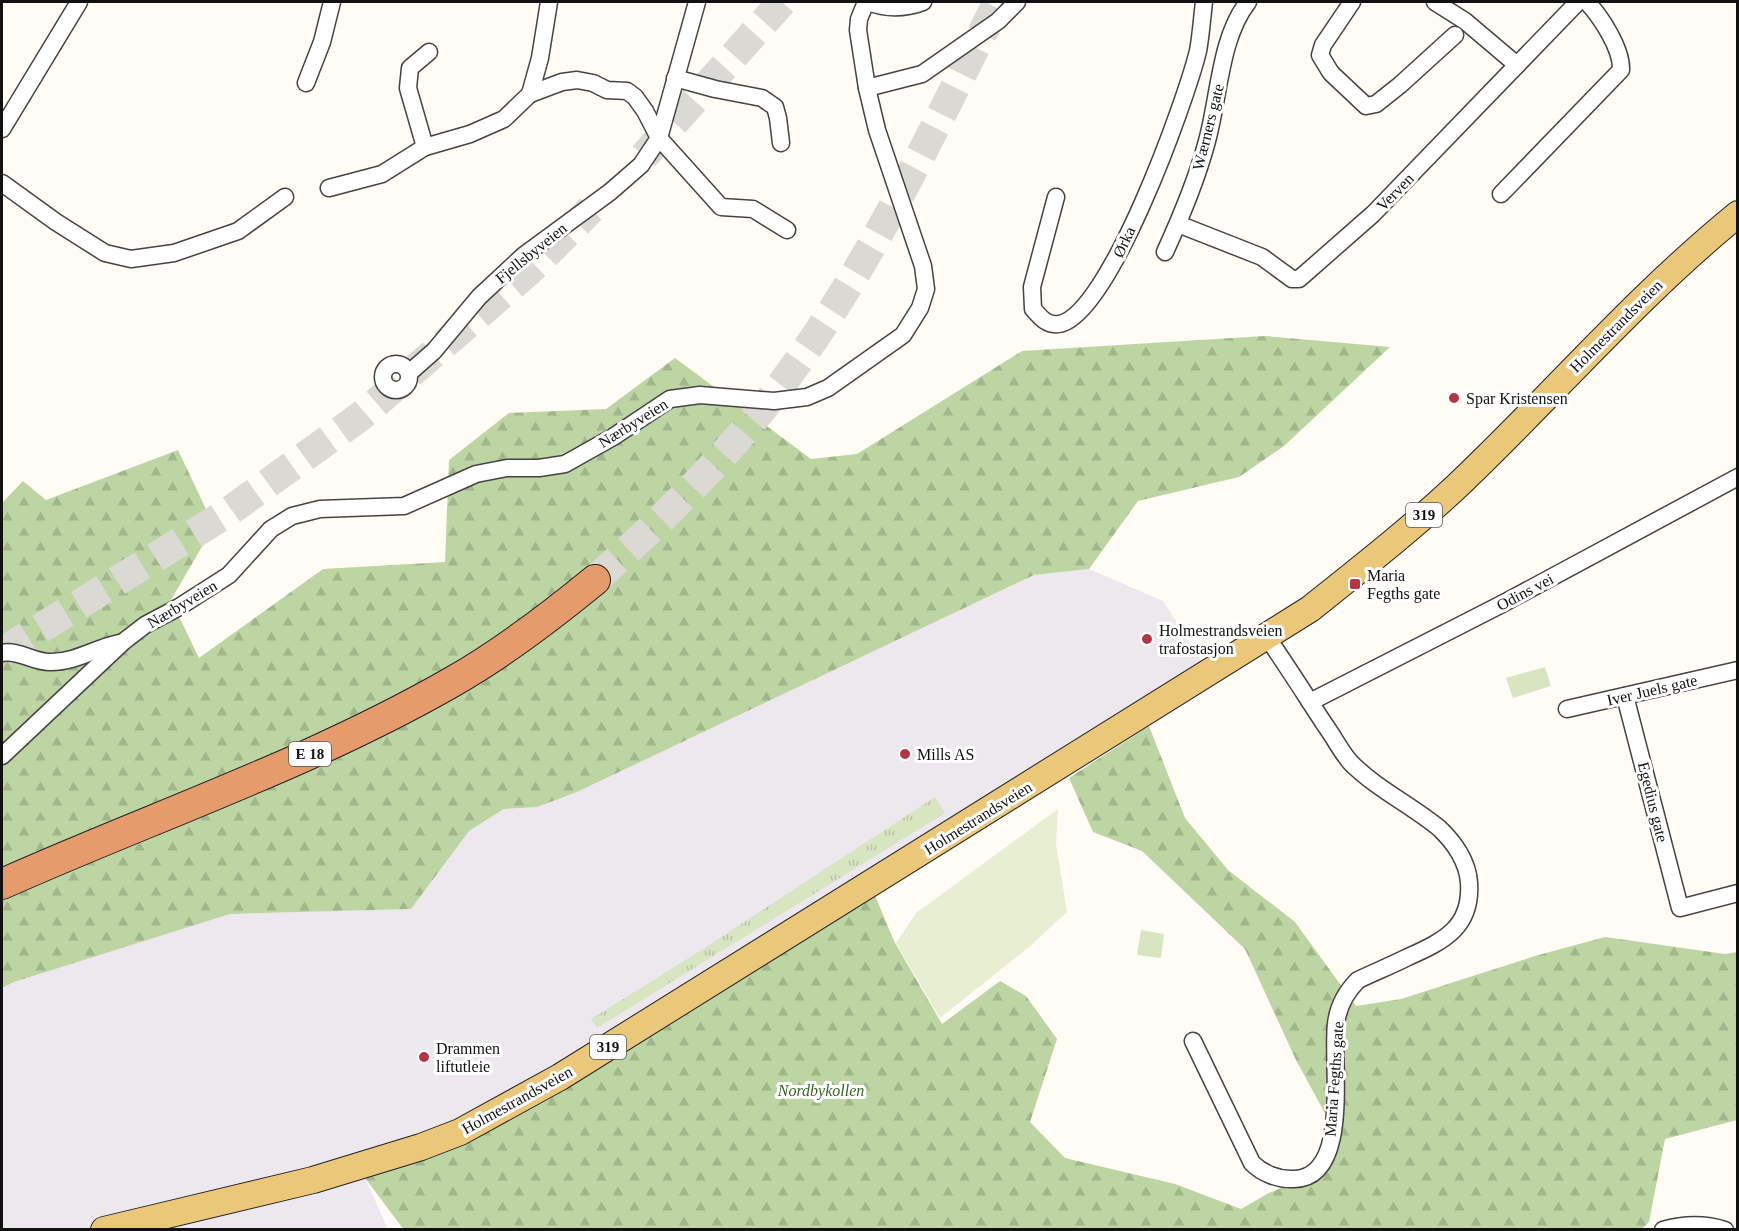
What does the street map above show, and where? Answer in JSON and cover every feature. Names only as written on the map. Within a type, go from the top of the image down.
[{"type":"highway","name":"E 18","points":[[2,884],[266,774],[419,701],[492,658],[595,580]]},
{"type":"main road","name":"Holmestrandsveien","points":[[104,1230],[313,1180],[421,1147],[460,1132],[570,1071],[1310,609],[1456,487],[1651,291],[1737,214]]},
{"type":"street","points":[[2,129],[79,2]]},
{"type":"street","points":[[306,83],[322,42],[332,2]]},
{"type":"street","points":[[530,94],[540,58],[549,2]]},
{"type":"street","name":"Fjellsbyveien","points":[[409,373],[434,351],[479,297],[523,256],[610,192],[641,165],[659,138],[697,2]]},
{"type":"street","points":[[867,2],[896,8],[923,2]]},
{"type":"street","name":"Nærbyveien","points":[[2,756],[123,642],[145,625],[179,607],[229,575],[271,529],[292,516],[320,508],[404,506],[476,474],[507,468],[539,468],[565,464],[613,437],[670,399],[700,395],[774,401],[807,397],[828,388],[903,335],[920,308],[926,289],[923,266],[877,130],[867,88],[858,30],[859,19],[867,2]]},
{"type":"street","points":[[867,88],[922,74],[998,21],[1017,2]]},
{"type":"street","name":"Ørka","points":[[1056,197],[1032,287],[1032,298],[1033,309],[1044,321],[1059,324],[1073,317],[1090,299],[1115,261],[1164,153],[1198,50],[1204,2]]},
{"type":"street","name":"Wærners gate","points":[[1165,252],[1178,224],[1208,141],[1232,28],[1248,2]]},
{"type":"street","points":[[1352,2],[1323,45],[1320,55],[1331,72],[1366,105],[1376,104],[1455,35]]},
{"type":"street","points":[[1435,2],[1465,21],[1517,65]]},
{"type":"street","name":"Verven","points":[[1178,224],[1262,257],[1292,279],[1299,279],[1373,214],[1578,2]]},
{"type":"street","points":[[1500,194],[1621,70],[1622,58],[1597,14],[1587,2]]},
{"type":"street","points":[[425,147],[408,88],[410,68],[429,52]]},
{"type":"street","points":[[675,78],[762,98],[775,107],[781,143]]},
{"type":"street","points":[[329,188],[382,174],[425,147],[470,134],[504,119],[530,94],[562,82],[577,80],[607,90],[627,91],[635,97],[645,111],[659,138],[721,207],[753,209],[787,230]]},
{"type":"street","points":[[2,183],[56,222],[105,253],[131,259],[174,253],[238,231],[285,196]]},
{"type":"street","name":"Odins vei","points":[[1310,702],[1502,604],[1737,477]]},
{"type":"street","name":"Maria Fegths gate","points":[[1193,1041],[1252,1163],[1258,1169],[1278,1177],[1290,1180],[1306,1177],[1315,1172],[1323,1161],[1329,1144],[1335,1107],[1336,1023],[1340,1006],[1348,990],[1358,980],[1436,944],[1451,933],[1465,915],[1470,896],[1469,877],[1463,857],[1451,841],[1414,810],[1378,787],[1350,761],[1267,637]]},
{"type":"street","name":"Nærbyveien","points":[[2,653],[12,652],[42,662],[61,662],[123,642]]},
{"type":"street","name":"Iver Juels gate","points":[[1567,709],[1737,670]]},
{"type":"street","name":"Egedius gate","points":[[1625,696],[1680,908],[1737,893]]},
{"type":"street","points":[[1663,1230],[1682,1225],[1704,1225],[1725,1230]]},
{"type":"shaded area","points":[[1089,569],[1163,601],[1209,673],[560,1077],[358,1167],[388,1229],[2,1230],[2,988],[14,982],[230,914],[411,909],[469,831],[504,809],[537,807],[577,792],[1034,575]]},
{"type":"green space","points":[[1265,336],[1390,347],[1284,446],[1239,477],[1138,501],[1089,569],[1034,575],[577,792],[537,807],[504,809],[469,831],[411,909],[230,914],[14,982],[2,988],[2,503],[23,481],[46,500],[178,450],[214,526],[171,600],[199,658],[323,569],[445,562],[449,460],[509,413],[606,409],[675,358],[811,459],[857,454],[1022,351]]},
{"type":"green space","points":[[1545,667],[1551,686],[1513,698],[1506,678]]},
{"type":"green space","name":"Nordbykollen","points":[[1149,726],[1185,818],[1228,870],[1295,922],[1356,1006],[1401,999],[1535,956],[1605,937],[1725,954],[1737,952],[1737,1120],[1665,1139],[1649,1222],[1642,1229],[404,1230],[365,1178],[422,1157],[874,893],[894,941],[942,1024],[1000,981],[1026,996],[1057,1039],[1030,1122],[1065,1158],[1175,1184],[1241,1209],[1267,1194],[1306,1177],[1333,1128],[1296,1060],[1245,949],[1142,851],[1093,832],[1069,778]]},
{"type":"green space","points":[[935,797],[945,813],[597,1028],[591,1019],[700,951]]},
{"type":"green space","points":[[1058,809],[1056,844],[1067,912],[1029,947],[940,1018],[896,943],[916,913]]},
{"type":"green space","points":[[1141,930],[1164,934],[1161,958],[1137,955]]},
{"type":"tunnel","points":[[644,156],[782,2]]},
{"type":"tunnel","points":[[595,580],[679,501],[731,446],[780,387],[802,356],[857,271],[882,227],[998,2]]},
{"type":"tunnel","points":[[2,652],[224,515],[361,416],[530,270],[591,209]]},
{"type":"place","name":"Spar Kristensen","points":[[1454,398]]},
{"type":"place","name":"Maria Fegths gate","points":[[1355,584]]},
{"type":"place","name":"Holmestrandsveien trafostasjon","points":[[1147,639]]},
{"type":"place","name":"Mills AS","points":[[905,754]]},
{"type":"place","name":"Drammen liftutleie","points":[[424,1057]]}]
